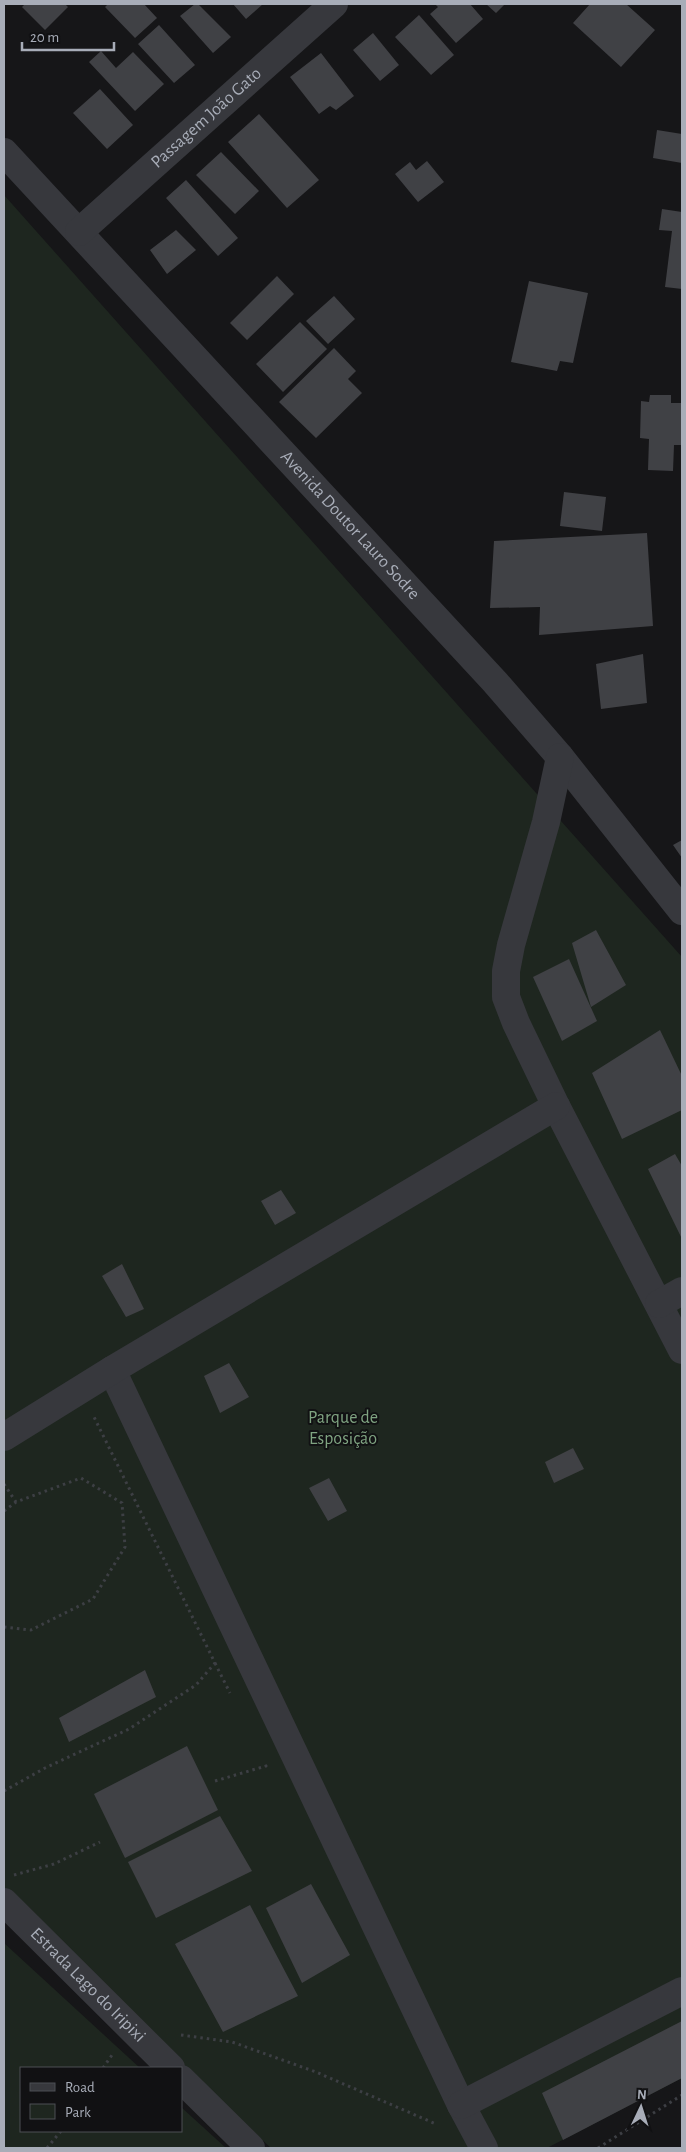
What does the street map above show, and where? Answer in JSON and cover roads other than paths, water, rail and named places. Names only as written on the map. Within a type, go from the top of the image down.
[{"type":"street","name":"Passagem João Gato","points":[[79,232],[334,4]]},
{"type":"street","name":"Avenida Doutor Lauro Sodre","points":[[4,152],[488,675],[560,757],[682,911]]},
{"type":"street","points":[[560,757],[546,822],[511,945],[506,971],[506,997],[516,1023],[556,1106],[682,1350]]},
{"type":"street","points":[[4,1437],[112,1370],[556,1106]]},
{"type":"street","points":[[659,1304],[682,1291]]},
{"type":"street","points":[[112,1370],[461,2106],[484,2148]]},
{"type":"street","name":"Estrada Lago do Iripixi","points":[[4,1902],[170,2067]]},
{"type":"street","points":[[461,2106],[682,1991]]},
{"type":"street","points":[[182,2080],[251,2148]]},
{"type":"park label","name":"Parque de Esposição","points":[[343,1428]]}]
